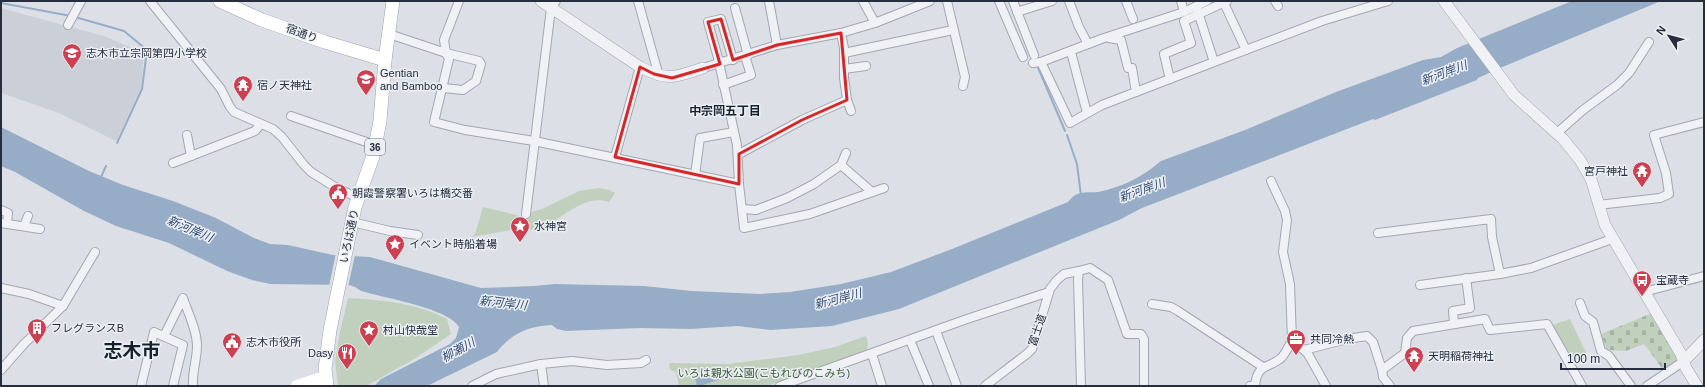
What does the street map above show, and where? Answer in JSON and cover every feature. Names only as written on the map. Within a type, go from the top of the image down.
[{"type":"main road","name":"宿通り","points":[[220,1],[262,20],[325,42],[385,60]]},
{"type":"main road","name":"いろは通り","points":[[326,381],[327,345],[351,227],[358,198],[375,145],[380,121],[385,60],[393,1]]},
{"type":"main road","points":[[297,386],[326,381]]},
{"type":"street","points":[[68,25],[81,1]]},
{"type":"street","points":[[150,1],[221,89],[230,108],[236,113],[260,125],[268,127],[277,133],[304,165],[315,174],[335,187],[358,198]]},
{"type":"street","points":[[459,1],[444,40],[449,59],[434,122],[465,130],[534,141],[739,184]]},
{"type":"street","points":[[541,1],[554,5],[640,67],[659,76],[672,78],[777,46],[842,33],[875,23],[930,1]]},
{"type":"street","points":[[638,1],[659,76]]},
{"type":"street","points":[[769,1],[777,46]]},
{"type":"street","points":[[863,1],[875,23]]},
{"type":"street","points":[[947,1],[965,77],[963,86]]},
{"type":"street","points":[[999,1],[1023,57]]},
{"type":"street","points":[[1013,1],[1036,60],[1070,123],[1102,105],[1170,78],[1322,21],[1388,1]]},
{"type":"street","points":[[1017,12],[1052,1]]},
{"type":"street","points":[[1069,1],[1088,44]]},
{"type":"street","points":[[1126,1],[1133,19]]},
{"type":"street","points":[[1181,1],[1184,12]]},
{"type":"street","points":[[1170,78],[1164,54],[1191,42],[1184,21],[1207,1]]},
{"type":"street","points":[[1036,60],[1071,52],[1104,38],[1184,12],[1197,10],[1225,1],[1246,50]]},
{"type":"street","points":[[1444,1],[1506,85],[1528,110],[1557,133],[1573,151],[1586,170],[1593,186],[1605,225],[1612,239],[1684,361],[1686,368],[1697,386]]},
{"type":"street","points":[[526,214],[534,141],[554,5]]},
{"type":"street","points":[[724,85],[751,75],[735,8]]},
{"type":"street","points":[[1197,10],[1214,62]]},
{"type":"street","points":[[733,60],[721,19],[708,22],[724,85],[738,154],[739,184],[744,228],[810,214],[884,188]]},
{"type":"street","points":[[844,53],[953,30]]},
{"type":"street","points":[[842,33],[844,78],[847,100],[851,111]]},
{"type":"street","points":[[389,34],[479,61],[481,64],[476,81],[463,90],[443,88]]},
{"type":"street","points":[[1104,38],[1121,40],[1128,68],[1132,68],[1136,92]]},
{"type":"street","points":[[1557,133],[1583,110],[1617,86],[1629,73],[1649,42]]},
{"type":"street","points":[[1071,52],[1087,113]]},
{"type":"street","points":[[844,69],[866,66]]},
{"type":"street","points":[[614,157],[640,67]]},
{"type":"street","points":[[738,154],[802,120],[847,100]]},
{"type":"street","points":[[291,116],[375,145]]},
{"type":"street","points":[[1598,205],[1660,198],[1669,194],[1666,173],[1654,136],[1704,122]]},
{"type":"street","points":[[173,163],[256,130],[260,125]]},
{"type":"street","points":[[695,175],[700,138],[734,132]]},
{"type":"street","points":[[187,135],[191,156]]},
{"type":"street","points":[[742,209],[756,210],[788,198],[814,184],[841,165],[846,153]]},
{"type":"street","points":[[841,165],[872,192]]},
{"type":"street","points":[[1254,386],[1256,376],[1263,367],[1280,359],[1292,340],[1290,284],[1283,252],[1287,220],[1285,211],[1271,181]]},
{"type":"street","points":[[1,210],[8,213],[4,223],[40,229]]},
{"type":"street","points":[[24,226],[28,216]]},
{"type":"street","points":[[1378,233],[1490,219],[1492,237],[1500,274]]},
{"type":"street","points":[[351,227],[378,229],[418,235]]},
{"type":"street","points":[[1420,285],[1500,274],[1531,268],[1612,239]]},
{"type":"street","points":[[1,370],[24,344],[62,306],[95,252]]},
{"type":"street","points":[[1081,386],[1078,288],[1079,270],[1090,268],[1108,280],[1127,334],[1141,334],[1144,339],[1144,386]]},
{"type":"street","name":"富士道","points":[[985,386],[1032,349],[1049,292],[1057,280],[1064,274],[1079,270]]},
{"type":"street","points":[[1644,292],[1704,276]]},
{"type":"street","points":[[1454,324],[1453,312],[1470,308],[1466,278]]},
{"type":"street","points":[[1,288],[35,296],[62,306]]},
{"type":"street","points":[[780,386],[936,331],[967,318],[1049,292]]},
{"type":"street","points":[[164,336],[183,298],[195,334],[197,346],[192,379],[193,386]]},
{"type":"street","points":[[1580,303],[1584,316],[1593,322],[1601,351],[1609,356],[1631,386]]},
{"type":"street","points":[[1152,304],[1171,307],[1263,367]]},
{"type":"street","points":[[1382,370],[1405,353],[1407,338],[1413,331],[1485,319],[1490,330],[1547,324],[1582,386]]},
{"type":"street","points":[[936,331],[957,386]]},
{"type":"street","points":[[141,386],[154,332],[183,345],[173,386]]},
{"type":"street","points":[[1304,350],[1347,339],[1367,336],[1372,342],[1384,377],[1390,386]]},
{"type":"street","points":[[910,340],[929,386]]},
{"type":"street","points":[[1292,340],[1308,354],[1326,386]]},
{"type":"street","points":[[1647,386],[1684,361],[1704,340]]},
{"type":"street","points":[[872,354],[882,386]]},
{"type":"street","points":[[472,386],[496,374],[541,364],[572,361],[607,365],[641,363],[646,360]]},
{"type":"street","points":[[541,364],[544,386]]},
{"type":"highlighted area","points":[[721,19],[733,60],[777,45],[841,33],[847,100],[802,120],[739,154],[739,184],[615,157],[640,67],[654,74],[672,78],[720,64],[708,22]]},
{"type":"shaded area","name":"志木市立宗岡第四小学校","points":[[1,8],[104,36],[144,53],[141,88],[116,141],[59,113],[1,93]]},
{"type":"green space","points":[[599,188],[610,190],[615,193],[609,202],[597,200],[585,203],[542,227],[530,230],[517,229],[472,237],[475,234],[483,207],[520,216],[542,209],[579,191]]},
{"type":"green space","points":[[348,298],[387,301],[423,309],[447,319],[451,334],[416,358],[366,386],[338,386],[335,361]]},
{"type":"green space","points":[[1652,313],[1677,358],[1675,363],[1664,371],[1644,344],[1626,351],[1607,350],[1601,334]]},
{"type":"green space","points":[[1570,319],[1588,357],[1572,364],[1550,326]]},
{"type":"green space","name":"いろは親水公園(こもれびのこみち)","points":[[866,336],[868,343],[866,354],[766,386],[679,386],[676,372],[670,370],[669,363],[728,364],[798,355],[835,347]]},
{"type":"water","points":[[1572,1],[1661,1],[1500,68],[1478,78],[1477,80],[1142,208],[1119,220],[899,309],[832,326],[770,330],[738,326],[690,329],[640,328],[566,331],[557,329],[552,325],[536,327],[515,335],[497,352],[427,386],[374,386],[381,379],[450,344],[456,338],[459,327],[453,320],[442,314],[414,304],[361,291],[349,285],[270,284],[252,280],[227,271],[169,243],[116,226],[84,211],[15,172],[1,166],[1,127],[89,171],[123,185],[173,201],[216,218],[254,238],[270,244],[288,245],[333,255],[370,257],[481,288],[555,284],[644,286],[692,291],[760,294],[790,292],[841,284],[891,272],[1068,202],[1071,198],[1078,194],[1085,192],[1100,192],[1122,185],[1140,176],[1161,161],[1245,130],[1336,92],[1423,60],[1441,57],[1457,48]]},
{"type":"water","points":[[734,372],[733,375],[697,386],[695,378]]},
{"type":"pier","points":[[336,253],[355,255],[348,287],[329,286]]},
{"type":"waterway","points":[[1,3],[71,16]]},
{"type":"waterway","points":[[75,17],[124,31],[147,50],[142,89],[117,143]]},
{"type":"waterway","points":[[1037,65],[1065,131]]},
{"type":"waterway","points":[[1067,135],[1077,164],[1081,196]]},
{"type":"waterway","points":[[101,177],[106,166]]},
{"type":"place","name":"志木市立宗岡第四小学校","points":[[72,70]]},
{"type":"place","name":"Gentian and Bamboo","points":[[366,96]]},
{"type":"place","name":"宿ノ天神社","points":[[243,102]]},
{"type":"place","name":"宮戸神社","points":[[1642,188]]},
{"type":"place","name":"朝霞警察署いろは橋交番","points":[[338,210]]},
{"type":"place","name":"水神宮","points":[[520,243]]},
{"type":"place","name":"イベント時船着場","points":[[395,261]]},
{"type":"place","name":"宝蔵寺","points":[[1642,297]]},
{"type":"place","name":"フレグランスB","points":[[37,345]]},
{"type":"place","name":"村山快哉堂","points":[[369,347]]},
{"type":"place","name":"共同冷熱","points":[[1296,356]]},
{"type":"place","name":"志木市役所","points":[[232,359]]},
{"type":"place","name":"Dasy","points":[[347,370]]},
{"type":"place","name":"天明稲荷神社","points":[[1414,373]]},
{"type":"district","name":"中宗岡五丁目","points":[[725,111]]},
{"type":"district","name":"志木市","points":[[132,350]]},
{"type":"water label","name":"新河岸川","points":[[1444,73]]},
{"type":"water label","name":"新河岸川","points":[[1142,190]]},
{"type":"water label","name":"新河岸川","points":[[190,229]]},
{"type":"water label","name":"新河岸川","points":[[838,299]]},
{"type":"water label","name":"新河岸川","points":[[503,303]]},
{"type":"water label","name":"柳瀬川","points":[[458,350]]}]
